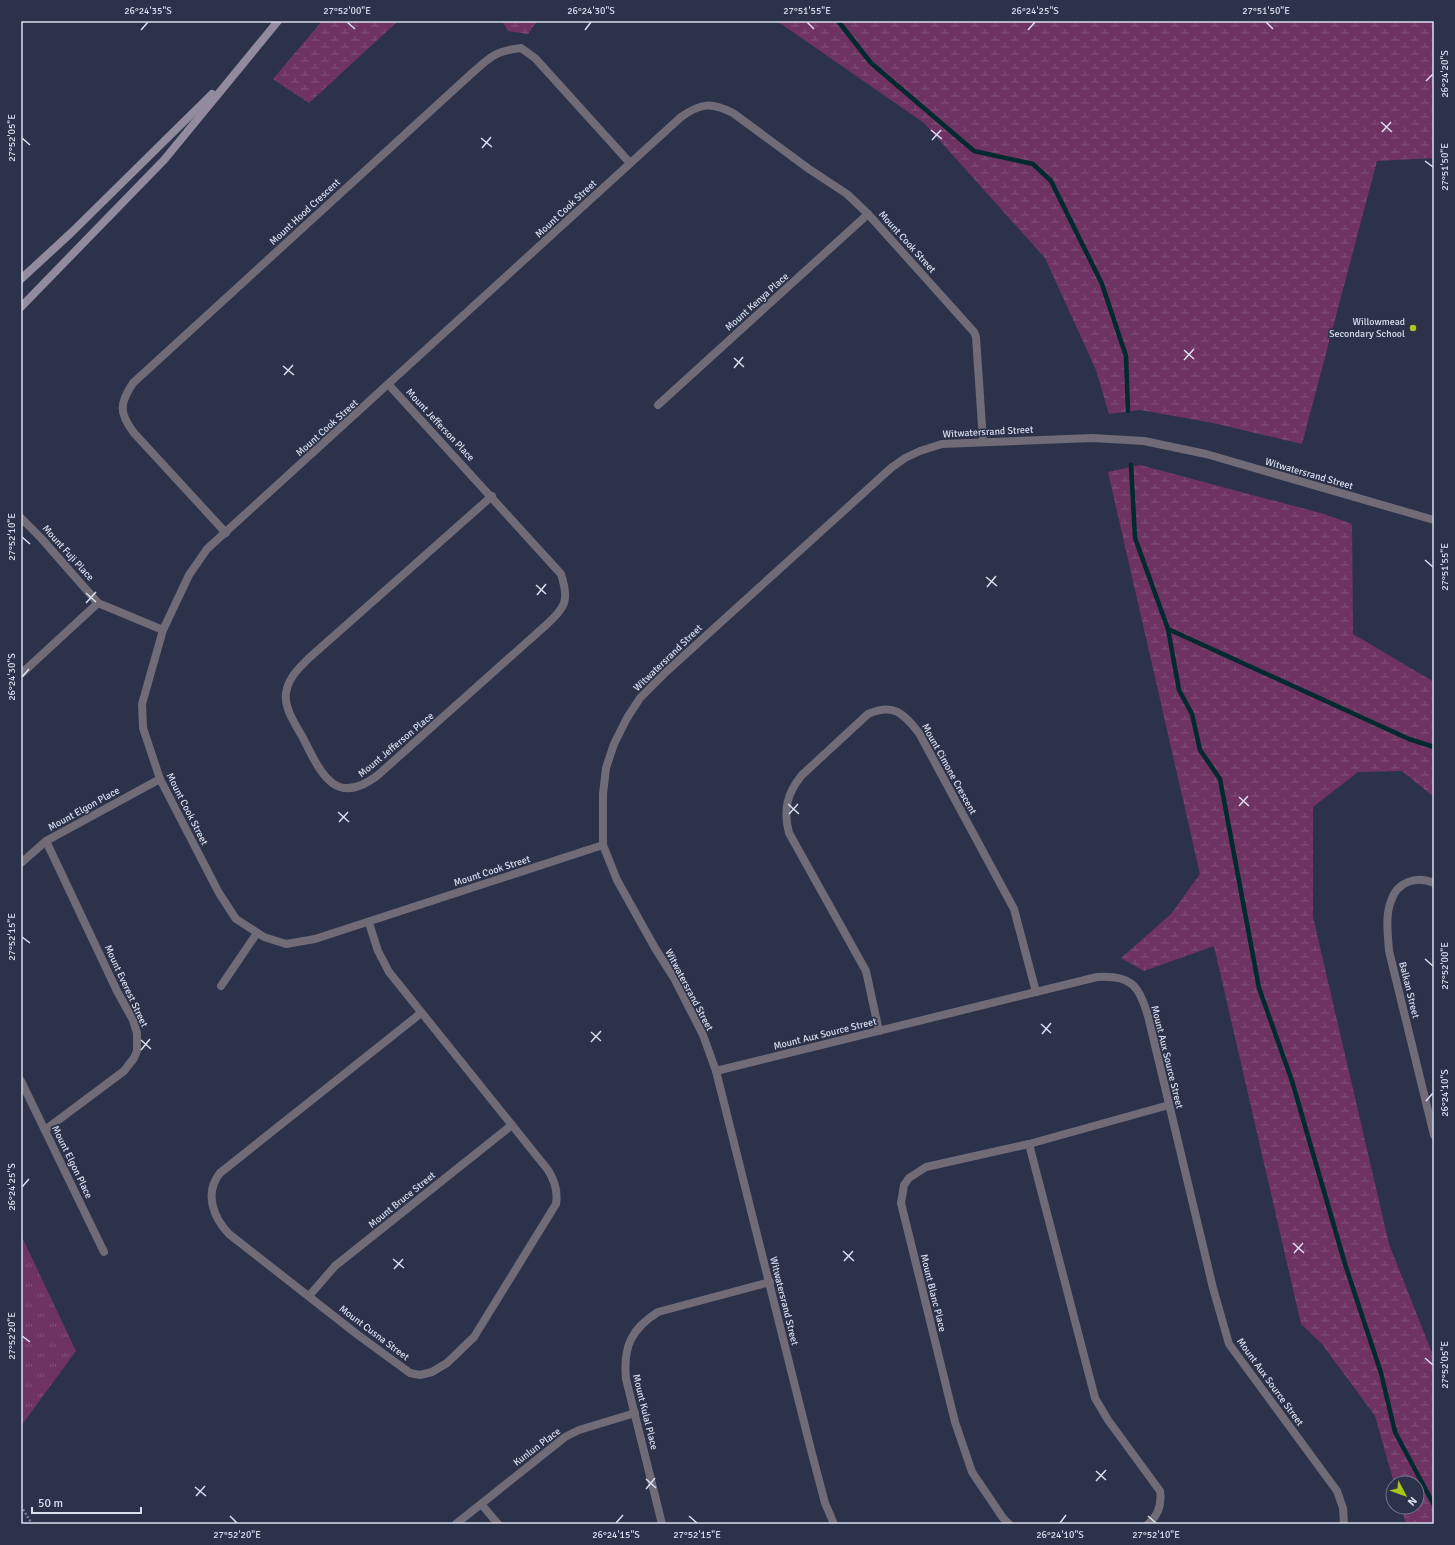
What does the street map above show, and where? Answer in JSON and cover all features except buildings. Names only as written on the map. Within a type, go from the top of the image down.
[{"type":"main road","points":[[21,307],[164,160],[278,21]]},
{"type":"main road","points":[[21,279],[72,232],[241,65]]},
{"type":"street","name":"Mount Hood Crescent","points":[[226,533],[134,433],[123,418],[123,404],[126,394],[133,383],[447,95],[489,57],[503,50],[522,48],[535,58],[630,163]]},
{"type":"street","name":"Mount Cook Street","points":[[603,845],[369,923],[316,939],[286,944],[257,933],[236,919],[219,892],[160,779],[143,728],[142,704],[163,630],[189,575],[207,549],[389,385],[681,117],[697,107],[711,105],[733,113],[847,194],[868,214],[974,332],[976,337],[979,366],[983,441]]},
{"type":"street","name":"Mount Kenya Place","points":[[658,405],[868,214]]},
{"type":"street","name":"Mount Jefferson Place","points":[[389,385],[492,496],[561,574],[565,595],[562,610],[400,757],[366,784],[346,789],[331,784],[321,773],[290,713],[286,694],[293,674],[309,658],[492,496]]},
{"type":"street","name":"Witwatersrand Street","points":[[834,1524],[826,1503],[811,1450],[716,1071],[703,1035],[674,978],[617,880],[603,845],[603,794],[606,768],[614,744],[627,718],[640,698],[666,672],[891,468],[905,458],[930,447],[942,444],[983,441],[1092,438],[1144,441],[1173,445],[1434,520]]},
{"type":"street","name":"Mount Fuji Place","points":[[21,518],[98,603],[163,630]]},
{"type":"street","points":[[21,674],[98,603]]},
{"type":"street","name":"Mount Cimone Crescent","points":[[878,1031],[866,972],[789,833],[786,814],[788,796],[793,786],[802,775],[868,714],[878,710],[888,709],[905,716],[919,733],[1014,909],[1036,992]]},
{"type":"street","name":"Mount Elgon Place","points":[[21,862],[46,841],[160,779]]},
{"type":"street","name":"Mount Everest Street","points":[[45,1130],[124,1071],[134,1058],[138,1042],[133,1020],[117,991],[46,841]]},
{"type":"street","name":"Balkan Street","points":[[1434,883],[1420,879],[1410,880],[1402,885],[1390,901],[1388,923],[1389,951],[1434,1135]]},
{"type":"street","name":"Mount Cusna Street","points":[[369,923],[378,951],[389,972],[554,1178],[557,1191],[556,1204],[474,1338],[447,1363],[432,1372],[420,1375],[410,1373],[309,1296],[221,1226],[212,1206],[211,1195],[215,1180],[220,1174],[421,1013]]},
{"type":"street","points":[[221,986],[257,933]]},
{"type":"street","name":"Mount Aux Source Street","points":[[716,1071],[1098,977],[1118,976],[1136,986],[1143,998],[1148,1016],[1213,1288],[1229,1344],[1337,1491],[1343,1508],[1344,1524]]},
{"type":"street","name":"Mount Elgon Place","points":[[21,1081],[104,1252]]},
{"type":"street","name":"Mount Blanc Place","points":[[1009,1524],[1003,1518],[972,1472],[954,1422],[901,1203],[904,1185],[909,1178],[926,1167],[1029,1144],[1169,1105]]},
{"type":"street","name":"Mount Bruce Street","points":[[309,1296],[335,1266],[512,1125]]},
{"type":"street","points":[[1029,1144],[1095,1398],[1111,1425],[1160,1491],[1162,1503],[1153,1520],[1148,1524]]},
{"type":"street","name":"Mount Kulal Place","points":[[662,1524],[626,1379],[624,1362],[633,1333],[644,1321],[658,1312],[770,1282]]},
{"type":"street","name":"Kunlun Place","points":[[456,1524],[534,1460],[565,1437],[579,1430],[635,1413]]},
{"type":"street","points":[[482,1504],[498,1524]]},
{"type":"path","points":[[21,1506],[32,1524]]},
{"type":"green space","points":[[322,21],[398,21],[309,103],[273,79]]},
{"type":"green space","points":[[502,21],[537,21],[528,34],[508,31]]},
{"type":"green space","points":[[777,21],[1434,21],[1434,158],[1377,161],[1302,444],[1213,423],[1140,410],[1109,414],[1096,370],[1045,258],[924,123]]},
{"type":"green space","points":[[1140,465],[1324,514],[1352,524],[1353,634],[1434,682],[1434,797],[1402,771],[1358,772],[1313,807],[1313,917],[1389,1244],[1434,1358],[1434,1524],[1406,1524],[1403,1515],[1425,1515],[1425,1475],[1392,1475],[1375,1416],[1322,1344],[1301,1324],[1214,946],[1144,971],[1121,958],[1171,914],[1200,874],[1108,472]]},
{"type":"green space","points":[[21,1235],[76,1351],[21,1426]]},
{"type":"waterway","points":[[838,21],[871,63],[974,151],[1033,164],[1051,181],[1102,284],[1126,356],[1128,411]]},
{"type":"waterway","points":[[1131,465],[1135,538],[1168,629],[1409,739],[1434,747]]},
{"type":"waterway","points":[[1168,629],[1179,690],[1192,714],[1200,750],[1220,779],[1259,988],[1292,1081],[1345,1264],[1381,1373],[1395,1432],[1434,1505]]},
{"type":"place","name":"Willowmead Secondary School","points":[[1413,328]]}]
